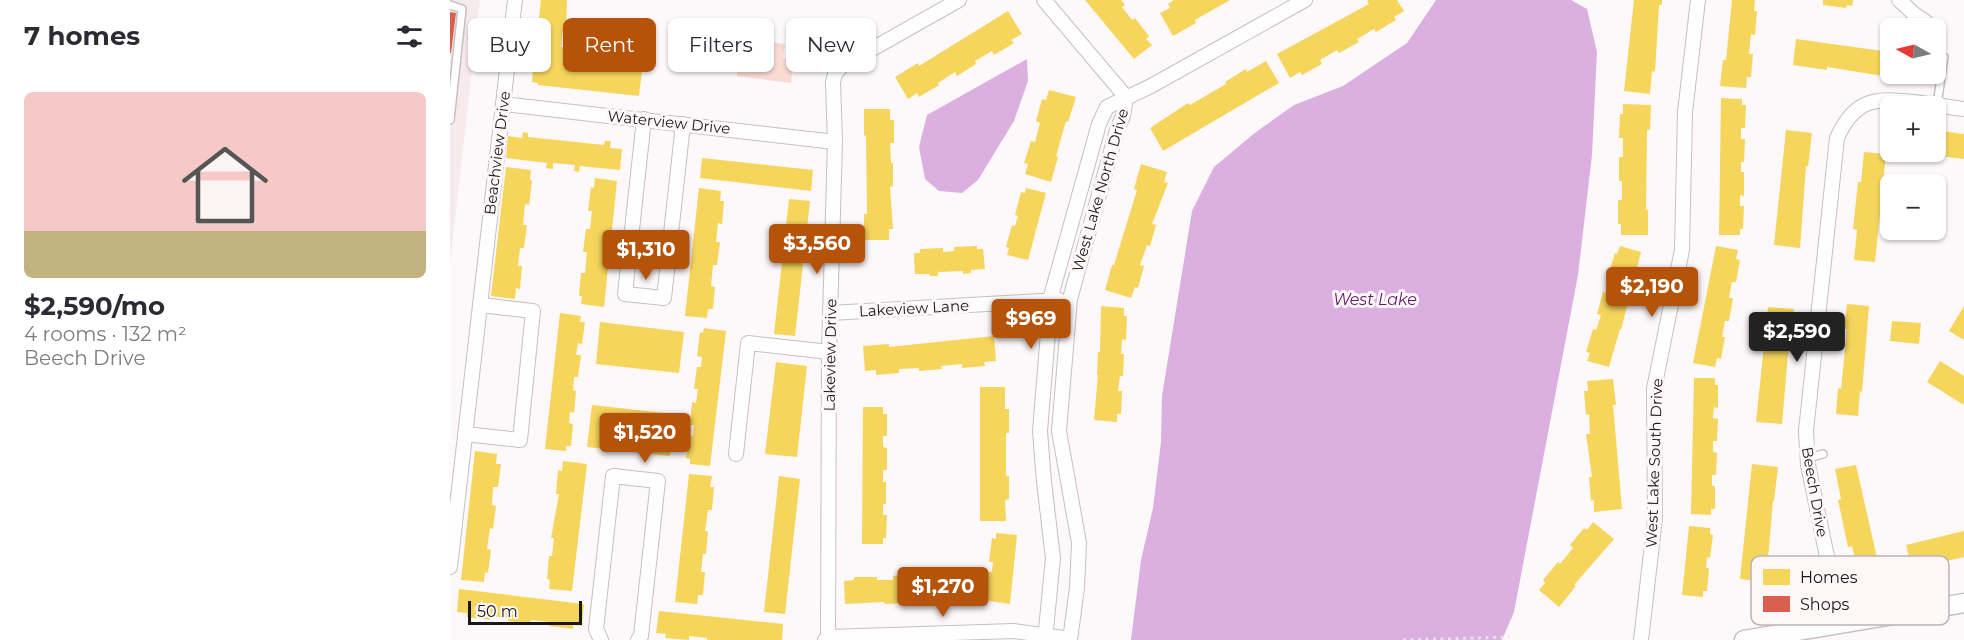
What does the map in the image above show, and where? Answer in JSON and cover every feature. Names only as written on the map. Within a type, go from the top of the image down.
[{"type":"street","name":"Beachview Drive","points":[[450,567],[515,0]]},
{"type":"street","name":"Lakeview Drive","points":[[827,639],[829,352],[836,142],[833,82],[838,69],[959,0]]},
{"type":"street","points":[[1044,0],[1126,97]]},
{"type":"street","name":"West Lake North Drive","points":[[1045,638],[1053,558],[1040,431],[1051,300],[1099,124],[1107,107],[1151,86],[1305,0]]},
{"type":"street","name":"West Lake South Drive","points":[[1641,640],[1655,518],[1654,388],[1682,250],[1685,112],[1698,0]]},
{"type":"street","points":[[1899,0],[1920,18]]},
{"type":"street","name":"West Lake North Drive","points":[[1070,640],[1077,588],[1078,543],[1059,431],[1070,299],[1117,130],[1123,116],[1126,97]]},
{"type":"street","name":"Beech Drive","points":[[1827,556],[1807,458],[1806,431],[1835,146],[1844,123],[1853,112],[1865,104],[1880,99]]},
{"type":"street","name":"Waterview Drive","points":[[503,104],[836,142]]},
{"type":"street","points":[[1946,106],[1964,109]]},
{"type":"street","points":[[644,119],[625,294],[664,298],[683,124]]},
{"type":"street","name":"Lakeview Lane","points":[[830,313],[1070,299]]},
{"type":"street","points":[[465,434],[520,440],[533,311],[480,305]]},
{"type":"street","points":[[736,454],[748,343],[829,352]]},
{"type":"street","points":[[601,640],[596,629],[613,476],[658,481],[641,636],[638,640]]},
{"type":"street","points":[[1949,606],[1964,603]]},
{"type":"street","points":[[1744,640],[1835,625]]},
{"type":"street","points":[[827,639],[1014,631],[1045,638],[1070,640]]},
{"type":"lane","points":[[450,5],[462,9],[450,120]]},
{"type":"lane","points":[[1807,458],[1823,454]]},
{"type":"path","points":[[1403,640],[1509,637]]},
{"type":"shaded area","points":[[450,0],[480,0],[478,18],[468,18],[468,72],[472,72],[450,262]]},
{"type":"shaded area","points":[[774,43],[785,44],[783,58],[786,59],[786,72],[792,72],[791,83],[737,76],[737,72],[774,72]]},
{"type":"water","name":"West Lake","points":[[1436,0],[1571,0],[1587,9],[1597,52],[1592,155],[1578,275],[1514,612],[1502,640],[1131,640],[1141,560],[1153,508],[1161,442],[1162,396],[1192,211],[1214,167],[1256,132],[1294,105],[1343,86],[1407,43]]},
{"type":"water","points":[[1027,59],[1028,81],[1014,121],[978,180],[962,193],[939,191],[925,179],[919,147],[927,115]]},
{"type":"building: Homes","points":[[541,0],[567,0],[561,47],[563,47],[563,72],[642,72],[639,96],[538,85],[532,82],[533,72],[551,72],[551,18],[539,18]]},
{"type":"building: Homes","points":[[1085,0],[1121,0],[1125,5],[1122,7],[1132,20],[1135,18],[1149,36],[1146,39],[1152,45],[1134,59]]},
{"type":"building: Homes","points":[[1174,0],[1230,0],[1173,36],[1160,13],[1170,8],[1168,4]]},
{"type":"building: Homes","points":[[1397,0],[1404,11],[1394,17],[1396,20],[1376,32],[1374,29],[1357,39],[1359,42],[1339,53],[1337,50],[1320,60],[1322,64],[1302,75],[1300,72],[1290,78],[1277,54],[1369,4],[1367,1]]},
{"type":"building: Homes","points":[[1634,0],[1662,0],[1662,5],[1659,5],[1655,72],[1652,71],[1650,94],[1624,91]]},
{"type":"building: Homes","points":[[1732,0],[1755,0],[1754,11],[1757,11],[1755,35],[1751,34],[1749,54],[1753,54],[1751,77],[1747,77],[1746,88],[1720,86],[1723,60],[1726,60]]},
{"type":"building: Homes","points":[[1823,0],[1853,0],[1852,6],[1847,5],[1846,8],[1823,5]]},
{"type":"building: Homes","points":[[1008,11],[1022,34],[1011,40],[1014,43],[994,55],[992,51],[957,76],[955,72],[919,97],[917,93],[908,99],[895,77],[918,63],[919,66]]},
{"type":"building: Homes","points":[[1796,39],[1880,51],[1880,76],[1827,67],[1827,70],[1793,65]]},
{"type":"building: Homes","points":[[1266,61],[1279,83],[1163,151],[1150,128],[1188,103],[1190,105],[1226,84],[1225,82],[1246,69],[1247,72]]},
{"type":"building: Homes","points":[[1049,90],[1076,97],[1068,122],[1066,121],[1051,182],[1025,174],[1028,164],[1024,163],[1031,141],[1035,142],[1040,123],[1036,121],[1042,99],[1046,100]]},
{"type":"building: Homes","points":[[1721,98],[1742,99],[1742,105],[1746,105],[1745,128],[1741,128],[1741,139],[1745,139],[1744,162],[1741,162],[1741,172],[1744,172],[1744,196],[1740,195],[1740,206],[1744,206],[1743,229],[1740,229],[1740,235],[1719,235]]},
{"type":"building: Homes","points":[[1623,104],[1651,105],[1650,130],[1647,130],[1648,235],[1621,235],[1621,224],[1618,224],[1618,200],[1622,200],[1619,157],[1623,157],[1623,138],[1619,138],[1620,114],[1623,114]]},
{"type":"building: Homes","points":[[864,109],[890,109],[890,120],[894,120],[894,143],[890,143],[891,163],[893,163],[893,186],[890,187],[893,229],[889,229],[889,240],[864,240],[864,214],[867,214]]},
{"type":"building: Homes","points":[[1786,130],[1812,133],[1808,167],[1806,166],[1800,248],[1774,245]]},
{"type":"building: Homes","points":[[523,132],[528,133],[528,137],[604,145],[605,141],[611,141],[610,148],[622,149],[620,170],[580,166],[579,172],[574,171],[575,165],[553,163],[553,169],[546,168],[547,163],[506,158],[508,136],[522,138]]},
{"type":"building: Homes","points":[[1946,132],[1964,134],[1964,159],[1946,157]]},
{"type":"building: Homes","points":[[1864,152],[1880,153],[1880,162],[1885,162],[1884,174],[1880,174],[1880,213],[1875,262],[1854,260],[1857,230],[1853,229],[1858,182],[1861,182]]},
{"type":"building: Homes","points":[[702,158],[813,170],[811,191],[700,178]]},
{"type":"building: Homes","points":[[1141,164],[1167,172],[1164,182],[1168,183],[1152,224],[1156,225],[1150,246],[1147,245],[1140,265],[1144,266],[1138,288],[1135,287],[1131,298],[1105,290],[1137,190],[1134,189]]},
{"type":"building: Homes","points":[[506,167],[531,170],[530,180],[532,181],[529,205],[525,204],[523,225],[527,225],[524,248],[520,248],[518,266],[522,266],[520,289],[516,288],[515,299],[491,296]]},
{"type":"building: Homes","points":[[595,178],[617,181],[604,307],[581,304],[582,296],[579,296],[581,273],[585,273],[587,252],[583,252],[586,229],[590,229],[592,211],[588,211],[591,187],[594,188]]},
{"type":"building: Homes","points":[[699,188],[721,191],[720,201],[724,201],[722,224],[718,223],[716,242],[720,242],[717,265],[713,265],[711,286],[715,287],[713,309],[708,309],[707,318],[685,316]]},
{"type":"building: Homes","points":[[1026,188],[1046,193],[1028,260],[1007,255],[1009,248],[1006,247],[1012,225],[1015,226],[1018,216],[1015,215],[1021,192],[1025,193]]},
{"type":"building: Homes","points":[[789,199],[810,201],[795,336],[774,334]]},
{"type":"building: Homes","points":[[977,246],[977,249],[983,249],[985,269],[971,270],[971,273],[963,274],[963,271],[938,272],[938,276],[915,274],[914,253],[920,253],[920,249],[943,248],[943,252],[954,251],[954,247]]},
{"type":"building: Homes","points":[[1620,246],[1641,252],[1609,367],[1587,361],[1590,353],[1586,352],[1593,329],[1596,330],[1601,315],[1597,314],[1603,292],[1607,293],[1611,277],[1608,276],[1615,253],[1617,254]]},
{"type":"building: Homes","points":[[1716,246],[1738,250],[1736,259],[1740,260],[1736,282],[1732,282],[1729,298],[1733,298],[1729,321],[1725,321],[1721,359],[1717,358],[1715,367],[1693,363]]},
{"type":"building: Homes","points":[[1847,304],[1869,306],[1858,416],[1836,414],[1847,329],[1844,329]]},
{"type":"building: Homes","points":[[1101,306],[1124,308],[1124,316],[1127,316],[1126,340],[1122,339],[1121,354],[1124,354],[1123,376],[1120,376],[1118,391],[1122,391],[1121,414],[1117,414],[1117,422],[1094,420],[1098,352],[1100,352]]},
{"type":"building: Homes","points":[[1964,306],[1964,340],[1949,331]]},
{"type":"building: Homes","points":[[1768,307],[1794,309],[1782,424],[1756,422]]},
{"type":"building: Homes","points":[[560,313],[581,316],[580,322],[585,322],[582,344],[578,343],[576,355],[581,355],[578,377],[574,377],[573,390],[576,391],[574,413],[570,412],[569,423],[573,424],[571,446],[566,446],[566,451],[545,449]]},
{"type":"building: Homes","points":[[1892,321],[1921,323],[1919,344],[1890,341]]},
{"type":"building: Homes","points":[[600,322],[684,332],[679,373],[596,364]]},
{"type":"building: Homes","points":[[704,328],[726,331],[710,466],[690,464],[690,459],[686,458],[689,435],[693,436],[694,425],[690,425],[692,402],[696,403],[698,389],[694,389],[697,367],[701,367],[702,357],[697,356],[700,332],[703,333]]},
{"type":"building: Homes","points":[[994,336],[996,361],[984,362],[985,366],[962,368],[962,364],[919,371],[919,368],[899,369],[899,373],[876,375],[876,370],[865,371],[863,346],[889,344],[889,347]]},
{"type":"building: Homes","points":[[1940,361],[1964,376],[1964,405],[1927,382]]},
{"type":"building: Homes","points":[[776,362],[807,366],[797,457],[765,454]]},
{"type":"building: Homes","points":[[1694,378],[1715,378],[1715,385],[1718,385],[1718,408],[1714,407],[1713,418],[1718,419],[1717,441],[1713,441],[1713,452],[1717,453],[1716,475],[1712,475],[1712,486],[1715,486],[1715,509],[1711,509],[1711,515],[1691,514]]},
{"type":"building: Homes","points":[[1613,379],[1622,509],[1594,512],[1594,500],[1591,501],[1589,477],[1592,477],[1586,434],[1590,434],[1589,414],[1586,415],[1584,391],[1588,391],[1587,381]]},
{"type":"building: Homes","points":[[980,387],[1005,387],[1005,409],[1009,409],[1009,433],[1006,433],[1006,476],[1009,476],[1009,499],[1005,500],[1006,521],[980,521]]},
{"type":"building: Homes","points":[[592,405],[674,414],[670,456],[587,447]]},
{"type":"building: Homes","points":[[863,407],[883,407],[883,414],[887,414],[887,436],[883,436],[883,447],[887,448],[887,470],[883,470],[883,482],[886,482],[886,504],[883,504],[883,515],[887,515],[886,538],[883,538],[883,544],[862,544]]},
{"type":"building: Homes","points":[[475,451],[497,454],[496,464],[501,464],[498,487],[493,487],[492,505],[496,506],[487,549],[491,550],[488,573],[485,572],[484,582],[461,580]]},
{"type":"building: Homes","points":[[563,461],[587,464],[572,591],[549,589],[550,580],[547,579],[559,494],[556,494],[558,470],[562,471]]},
{"type":"building: Homes","points":[[1752,464],[1778,467],[1768,556],[1751,556],[1751,580],[1740,579]]},
{"type":"building: Homes","points":[[1856,465],[1877,556],[1854,556],[1852,546],[1848,547],[1838,500],[1841,499],[1835,469]]},
{"type":"building: Homes","points":[[689,474],[712,476],[710,487],[714,487],[712,510],[708,510],[705,531],[708,531],[706,554],[703,554],[701,572],[705,572],[703,595],[698,595],[697,604],[675,602]]},
{"type":"building: Homes","points":[[779,476],[800,479],[785,614],[764,612]]},
{"type":"building: Homes","points":[[1593,522],[1614,539],[1574,585],[1576,586],[1559,607],[1539,590],[1545,583],[1543,580],[1573,548],[1570,545],[1584,528],[1587,530]]},
{"type":"building: Homes","points":[[1689,526],[1710,528],[1710,534],[1713,535],[1710,558],[1707,557],[1706,568],[1709,568],[1707,591],[1703,591],[1703,597],[1682,595]]},
{"type":"building: Homes","points":[[1964,531],[1964,557],[1949,560],[1949,556],[1909,556],[1906,545]]},
{"type":"building: Homes","points":[[996,533],[1017,535],[1010,604],[989,601],[989,595],[985,595],[988,572],[992,572],[993,562],[989,562],[992,538],[996,539]]},
{"type":"building: Homes","points":[[955,574],[955,578],[964,577],[965,600],[845,604],[844,581],[854,580],[854,577],[893,580],[893,576],[916,575],[916,579]]},
{"type":"building: Homes","points":[[459,589],[584,604],[582,626],[573,625],[573,629],[549,626],[550,622],[531,620],[530,624],[491,616],[490,620],[467,617],[467,613],[457,612]]},
{"type":"building: Homes","points":[[659,611],[783,624],[782,640],[707,640],[707,638],[689,636],[689,640],[665,638],[666,634],[656,633]]},
{"type":"building: Shops","points":[[450,12],[456,13],[451,53],[450,53]]}]
